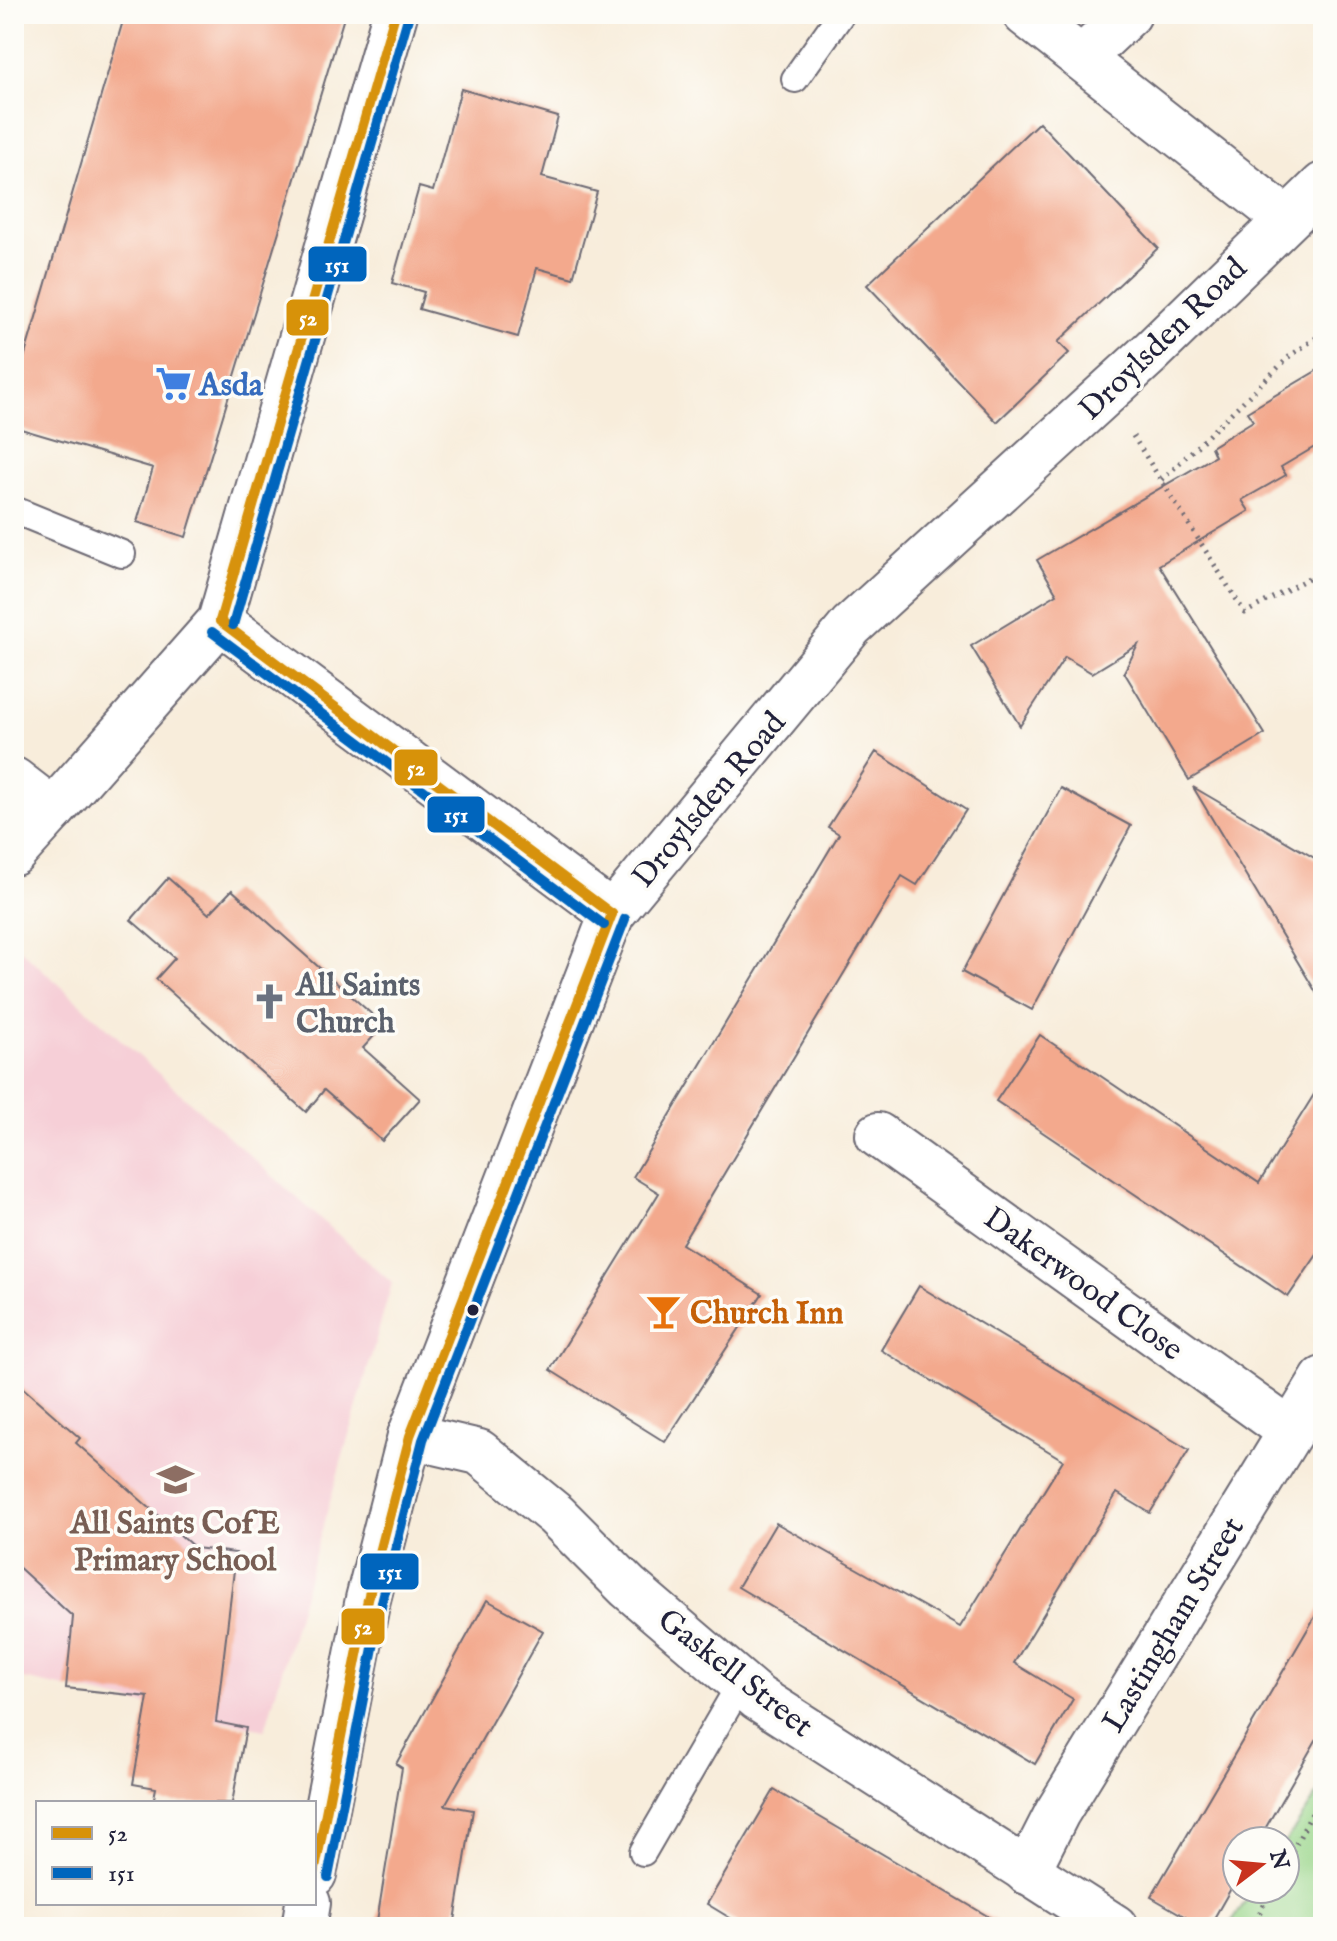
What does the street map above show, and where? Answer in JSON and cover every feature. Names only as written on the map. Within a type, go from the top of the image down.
[{"type":"street","points":[[14,853],[220,621],[395,14]]},
{"type":"street","points":[[1025,14],[1286,219]]},
{"type":"street","points":[[1083,57],[1129,14]]},
{"type":"street","name":"Droylsden Road","points":[[316,1864],[368,1599],[410,1436],[612,914],[851,626],[1149,354],[1323,185]]},
{"type":"street","points":[[220,621],[612,914]]},
{"type":"street","points":[[14,780],[53,810]]},
{"type":"street","name":"Dakerwood Close","points":[[878,1135],[1290,1431]]},
{"type":"street","name":"Lastingham Street","points":[[1027,1872],[1057,1813],[1323,1379]]},
{"type":"street","name":"Gaskell Street","points":[[410,1436],[479,1452],[556,1515],[628,1587],[758,1698],[1115,1927]]},
{"type":"street","points":[[304,1927],[308,1905]]},
{"type":"lane","points":[[795,79],[841,14]]},
{"type":"lane","points":[[14,510],[122,554]]},
{"type":"lane","points":[[643,1852],[741,1683]]},
{"type":"path","points":[[1162,480],[1290,356],[1323,333]]},
{"type":"path","points":[[1125,427],[1245,613],[1323,570]]},
{"type":"path","points":[[1301,1834],[1323,1792]]},
{"type":"path","points":[[1252,1927],[1264,1905]]},
{"type":"shaded area","name":"All Saints CofE Primary School","points":[[14,944],[392,1283],[265,1730],[14,1677]]},
{"type":"green space","points":[[1323,1786],[1323,1927],[1228,1927],[1243,1905],[1301,1905],[1301,1825],[1297,1825]]},
{"type":"building","points":[[125,14],[345,14],[186,537],[137,522],[153,468],[14,427],[14,392]]},
{"type":"building","points":[[461,89],[558,117],[542,177],[597,192],[573,278],[537,268],[518,337],[419,309],[424,292],[392,283],[419,187],[433,191]]},
{"type":"building","points":[[1039,122],[1158,248],[1058,342],[1069,353],[997,422],[867,285]]},
{"type":"building","points":[[1323,367],[1323,442],[1281,467],[1286,475],[1242,500],[1249,511],[1159,565],[1265,734],[1189,780],[1124,672],[1138,645],[1092,673],[1065,657],[1020,726],[971,646],[1057,594],[1037,560],[1215,456],[1211,447],[1253,421],[1247,412]]},
{"type":"building","points":[[876,752],[966,810],[917,885],[902,876],[682,1244],[762,1294],[665,1442],[550,1370],[659,1193],[633,1177],[839,834],[828,827]]},
{"type":"building","points":[[1193,787],[1323,863],[1323,1004]]},
{"type":"building","points":[[1061,788],[1131,826],[1032,1010],[962,972]]},
{"type":"building","name":"All Saints Church","points":[[168,878],[209,914],[232,890],[384,1025],[363,1048],[420,1099],[382,1141],[324,1090],[306,1112],[156,979],[175,958],[131,920]]},
{"type":"building","points":[[1040,1035],[1259,1183],[1323,1080],[1323,1246],[1288,1297],[996,1101]]},
{"type":"building","points":[[919,1286],[1189,1450],[1150,1513],[1117,1493],[1014,1663],[1073,1699],[1035,1764],[738,1587],[776,1523],[960,1627],[1063,1460],[881,1350]]},
{"type":"building","points":[[14,1380],[80,1438],[76,1443],[195,1548],[236,1553],[216,1722],[246,1728],[232,1801],[153,1801],[156,1788],[133,1784],[148,1697],[66,1688],[73,1617],[14,1563]]},
{"type":"building","points":[[487,1600],[543,1631],[445,1805],[473,1810],[454,1927],[376,1927],[402,1768],[396,1764]]},
{"type":"building","points":[[1323,1603],[1323,1728],[1267,1825],[1221,1825],[1222,1905],[1209,1927],[1203,1927],[1151,1897]]},
{"type":"building","points":[[774,1790],[1006,1927],[745,1927],[707,1904]]},
{"type":"transit line","name":"52","points":[[220,621],[395,14]]},
{"type":"transit line","name":"151","points":[[233,625],[408,18]]},
{"type":"transit line","name":"52","points":[[220,621],[612,914]]},
{"type":"transit line","name":"151","points":[[212,632],[604,925]]},
{"type":"transit line","name":"52","points":[[316,1864],[368,1599],[410,1436],[612,914]]},
{"type":"transit line","name":"151","points":[[328,1877],[382,1602],[423,1440],[625,919]]},
{"type":"place","name":"Asda","points":[[173,384]]},
{"type":"place","name":"All Saints Church","points":[[270,1002]]},
{"type":"place","name":"Church Inn","points":[[664,1312]]},
{"type":"place","name":"All Saints CofE Primary School","points":[[175,1480]]}]
